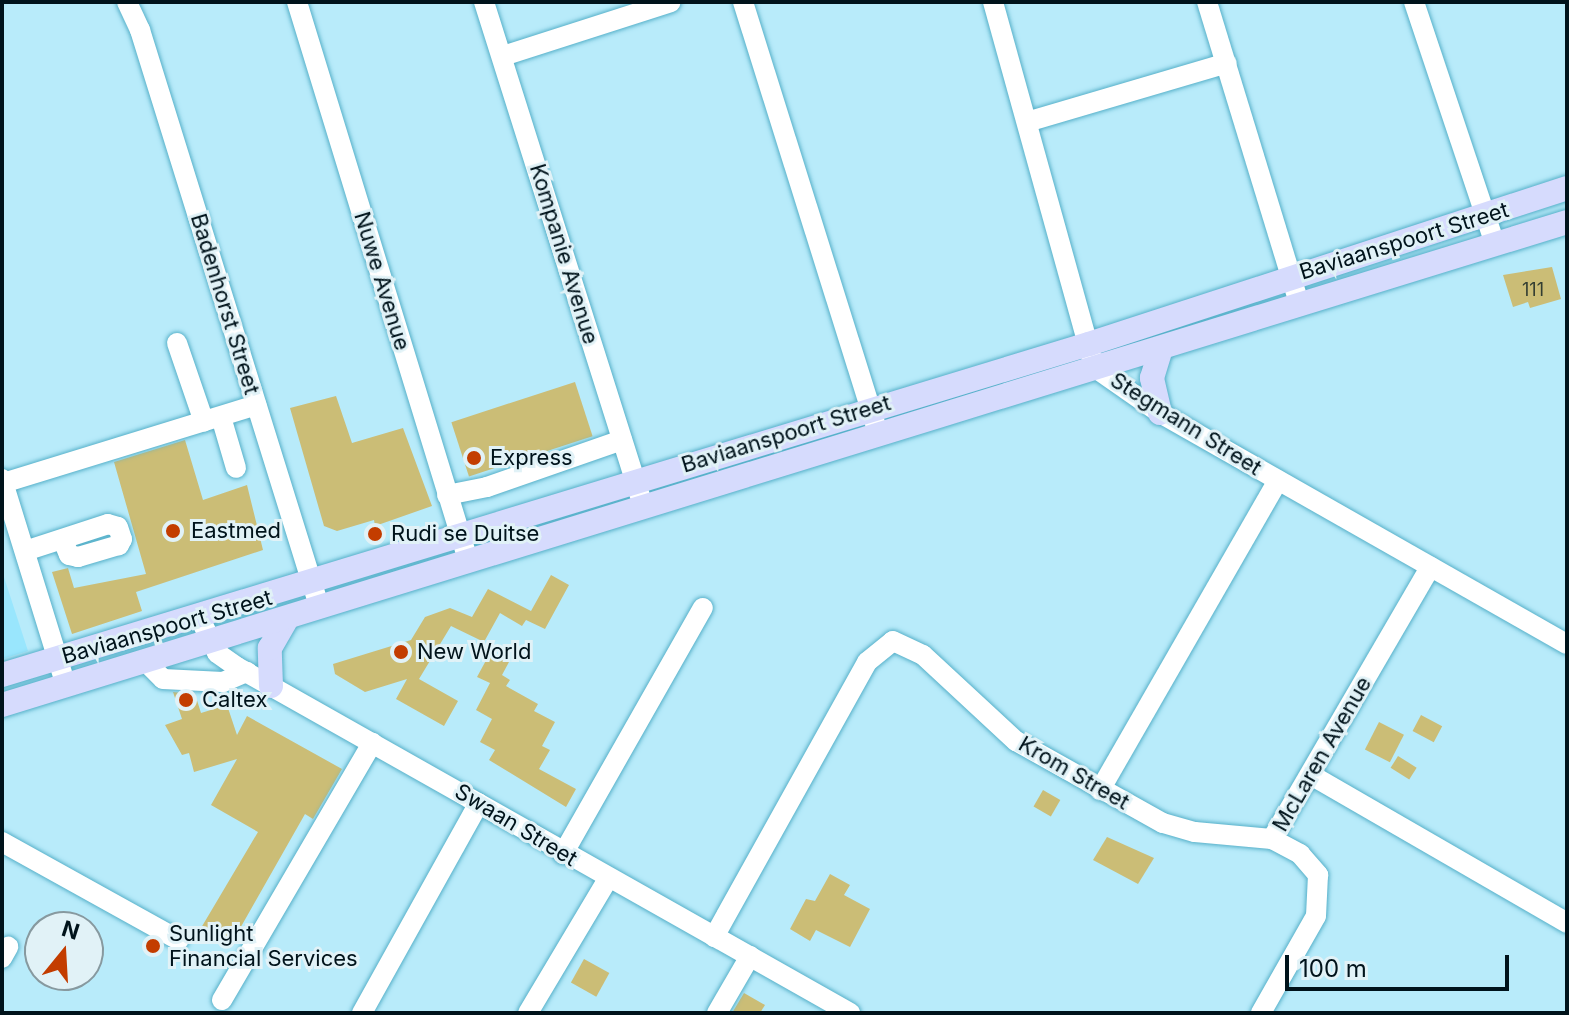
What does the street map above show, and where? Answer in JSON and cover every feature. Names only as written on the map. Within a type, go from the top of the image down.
[{"type":"main road","name":"Baviaanspoort Street","points":[[2,675],[57,659],[204,629],[287,618],[321,608],[878,434],[1091,356],[1291,276],[1564,195]]},
{"type":"main road","name":"Baviaanspoort Street","points":[[2,705],[145,661],[204,629],[311,584],[634,480],[870,408],[1091,356],[1161,349],[1299,302],[1567,222]]},
{"type":"main road","points":[[1160,413],[1152,378],[1161,349]]},
{"type":"main road","points":[[271,686],[270,648],[287,618]]},
{"type":"street","name":"Badenhorst Street","points":[[127,2],[140,30],[321,608]]},
{"type":"street","name":"Nuwe Avenue","points":[[297,2],[468,560]]},
{"type":"street","name":"Kompanie Avenue","points":[[484,2],[644,507]]},
{"type":"street","points":[[503,56],[671,2]]},
{"type":"street","points":[[743,2],[878,434]]},
{"type":"street","points":[[993,2],[1030,121],[1091,356]]},
{"type":"street","points":[[1207,2],[1299,302]]},
{"type":"street","points":[[1414,2],[1495,244]]},
{"type":"street","points":[[1030,121],[1227,63]]},
{"type":"street","points":[[177,343],[236,468]]},
{"type":"street","name":"Stegmann Street","points":[[1091,356],[1160,413],[1567,644]]},
{"type":"street","points":[[66,686],[3,481],[256,405]]},
{"type":"street","points":[[447,495],[487,487],[622,440]]},
{"type":"street","points":[[1100,790],[1278,481]]},
{"type":"street","points":[[25,551],[63,540]]},
{"type":"street","name":"McLaren Avenue","points":[[1261,1013],[1316,916],[1321,896],[1318,875],[1300,854],[1272,839],[1430,567]]},
{"type":"street","points":[[563,854],[703,608]]},
{"type":"street","name":"Swaan Street","points":[[204,629],[217,653],[247,672],[563,854],[850,1013]]},
{"type":"street","name":"Krom Street","points":[[714,937],[867,662],[893,641],[923,655],[1016,741],[1163,823],[1195,832],[1272,839]]},
{"type":"street","points":[[145,661],[163,679],[223,682],[247,672]]},
{"type":"street","points":[[222,1000],[372,743]]},
{"type":"street","points":[[1311,775],[1567,923]]},
{"type":"street","points":[[362,1013],[479,803]]},
{"type":"street","points":[[2,842],[179,940]]},
{"type":"street","points":[[528,1013],[608,879]]},
{"type":"street","points":[[717,1013],[750,956]]},
{"type":"shaded area","points":[[2,571],[28,651],[2,659]]},
{"type":"building","points":[[1552,267],[1561,299],[1530,308],[1528,302],[1513,307],[1503,275]]},
{"type":"building","points":[[575,382],[593,436],[469,476],[451,422]]},
{"type":"building","points":[[336,396],[352,443],[403,428],[432,506],[375,526],[374,520],[337,531],[324,526],[290,408]]},
{"type":"building","name":"Eastmed","points":[[185,440],[203,500],[247,485],[263,550],[136,592],[142,611],[72,634],[52,572],[68,568],[74,588],[146,574],[114,462]]},
{"type":"building","points":[[551,575],[569,585],[545,629],[526,620],[522,626],[500,613],[484,642],[451,626],[419,679],[458,701],[444,726],[396,699],[407,679],[365,692],[335,674],[333,664],[411,640],[425,617],[450,608],[472,617],[488,589],[531,611]]},
{"type":"building","points":[[490,653],[509,662],[502,675],[510,680],[506,686],[538,704],[534,711],[555,722],[542,746],[550,750],[539,769],[576,789],[566,807],[489,760],[495,750],[480,742],[492,719],[476,710],[490,683],[477,677]]},
{"type":"building","points":[[173,692],[195,694],[201,713],[227,705],[237,735],[247,716],[342,769],[313,819],[305,814],[230,946],[201,928],[258,832],[211,805],[237,759],[194,772],[189,753],[182,755],[165,725],[182,719]]},
{"type":"building","points":[[1421,715],[1442,726],[1434,742],[1413,731]]},
{"type":"building","points":[[1379,722],[1404,735],[1390,762],[1365,750]]},
{"type":"building","points":[[1398,756],[1417,768],[1409,780],[1391,768]]},
{"type":"building","points":[[1043,790],[1060,800],[1051,816],[1034,806]]},
{"type":"building","points":[[1107,837],[1154,858],[1138,884],[1093,860]]},
{"type":"building","points":[[830,874],[850,885],[844,895],[870,909],[850,947],[816,930],[810,941],[790,929],[806,899],[815,901]]},
{"type":"building","points":[[584,959],[609,973],[596,997],[571,983]]},
{"type":"building","points":[[744,993],[765,1005],[760,1013],[732,1013]]},
{"type":"place","name":"Express","points":[[474,458]]},
{"type":"place","name":"Eastmed","points":[[173,531]]},
{"type":"place","name":"Rudi se Duitse","points":[[375,534]]},
{"type":"place","name":"New World","points":[[401,652]]},
{"type":"place","name":"Caltex","points":[[186,700]]},
{"type":"place","name":"Sunlight Financial Services","points":[[153,946]]}]
